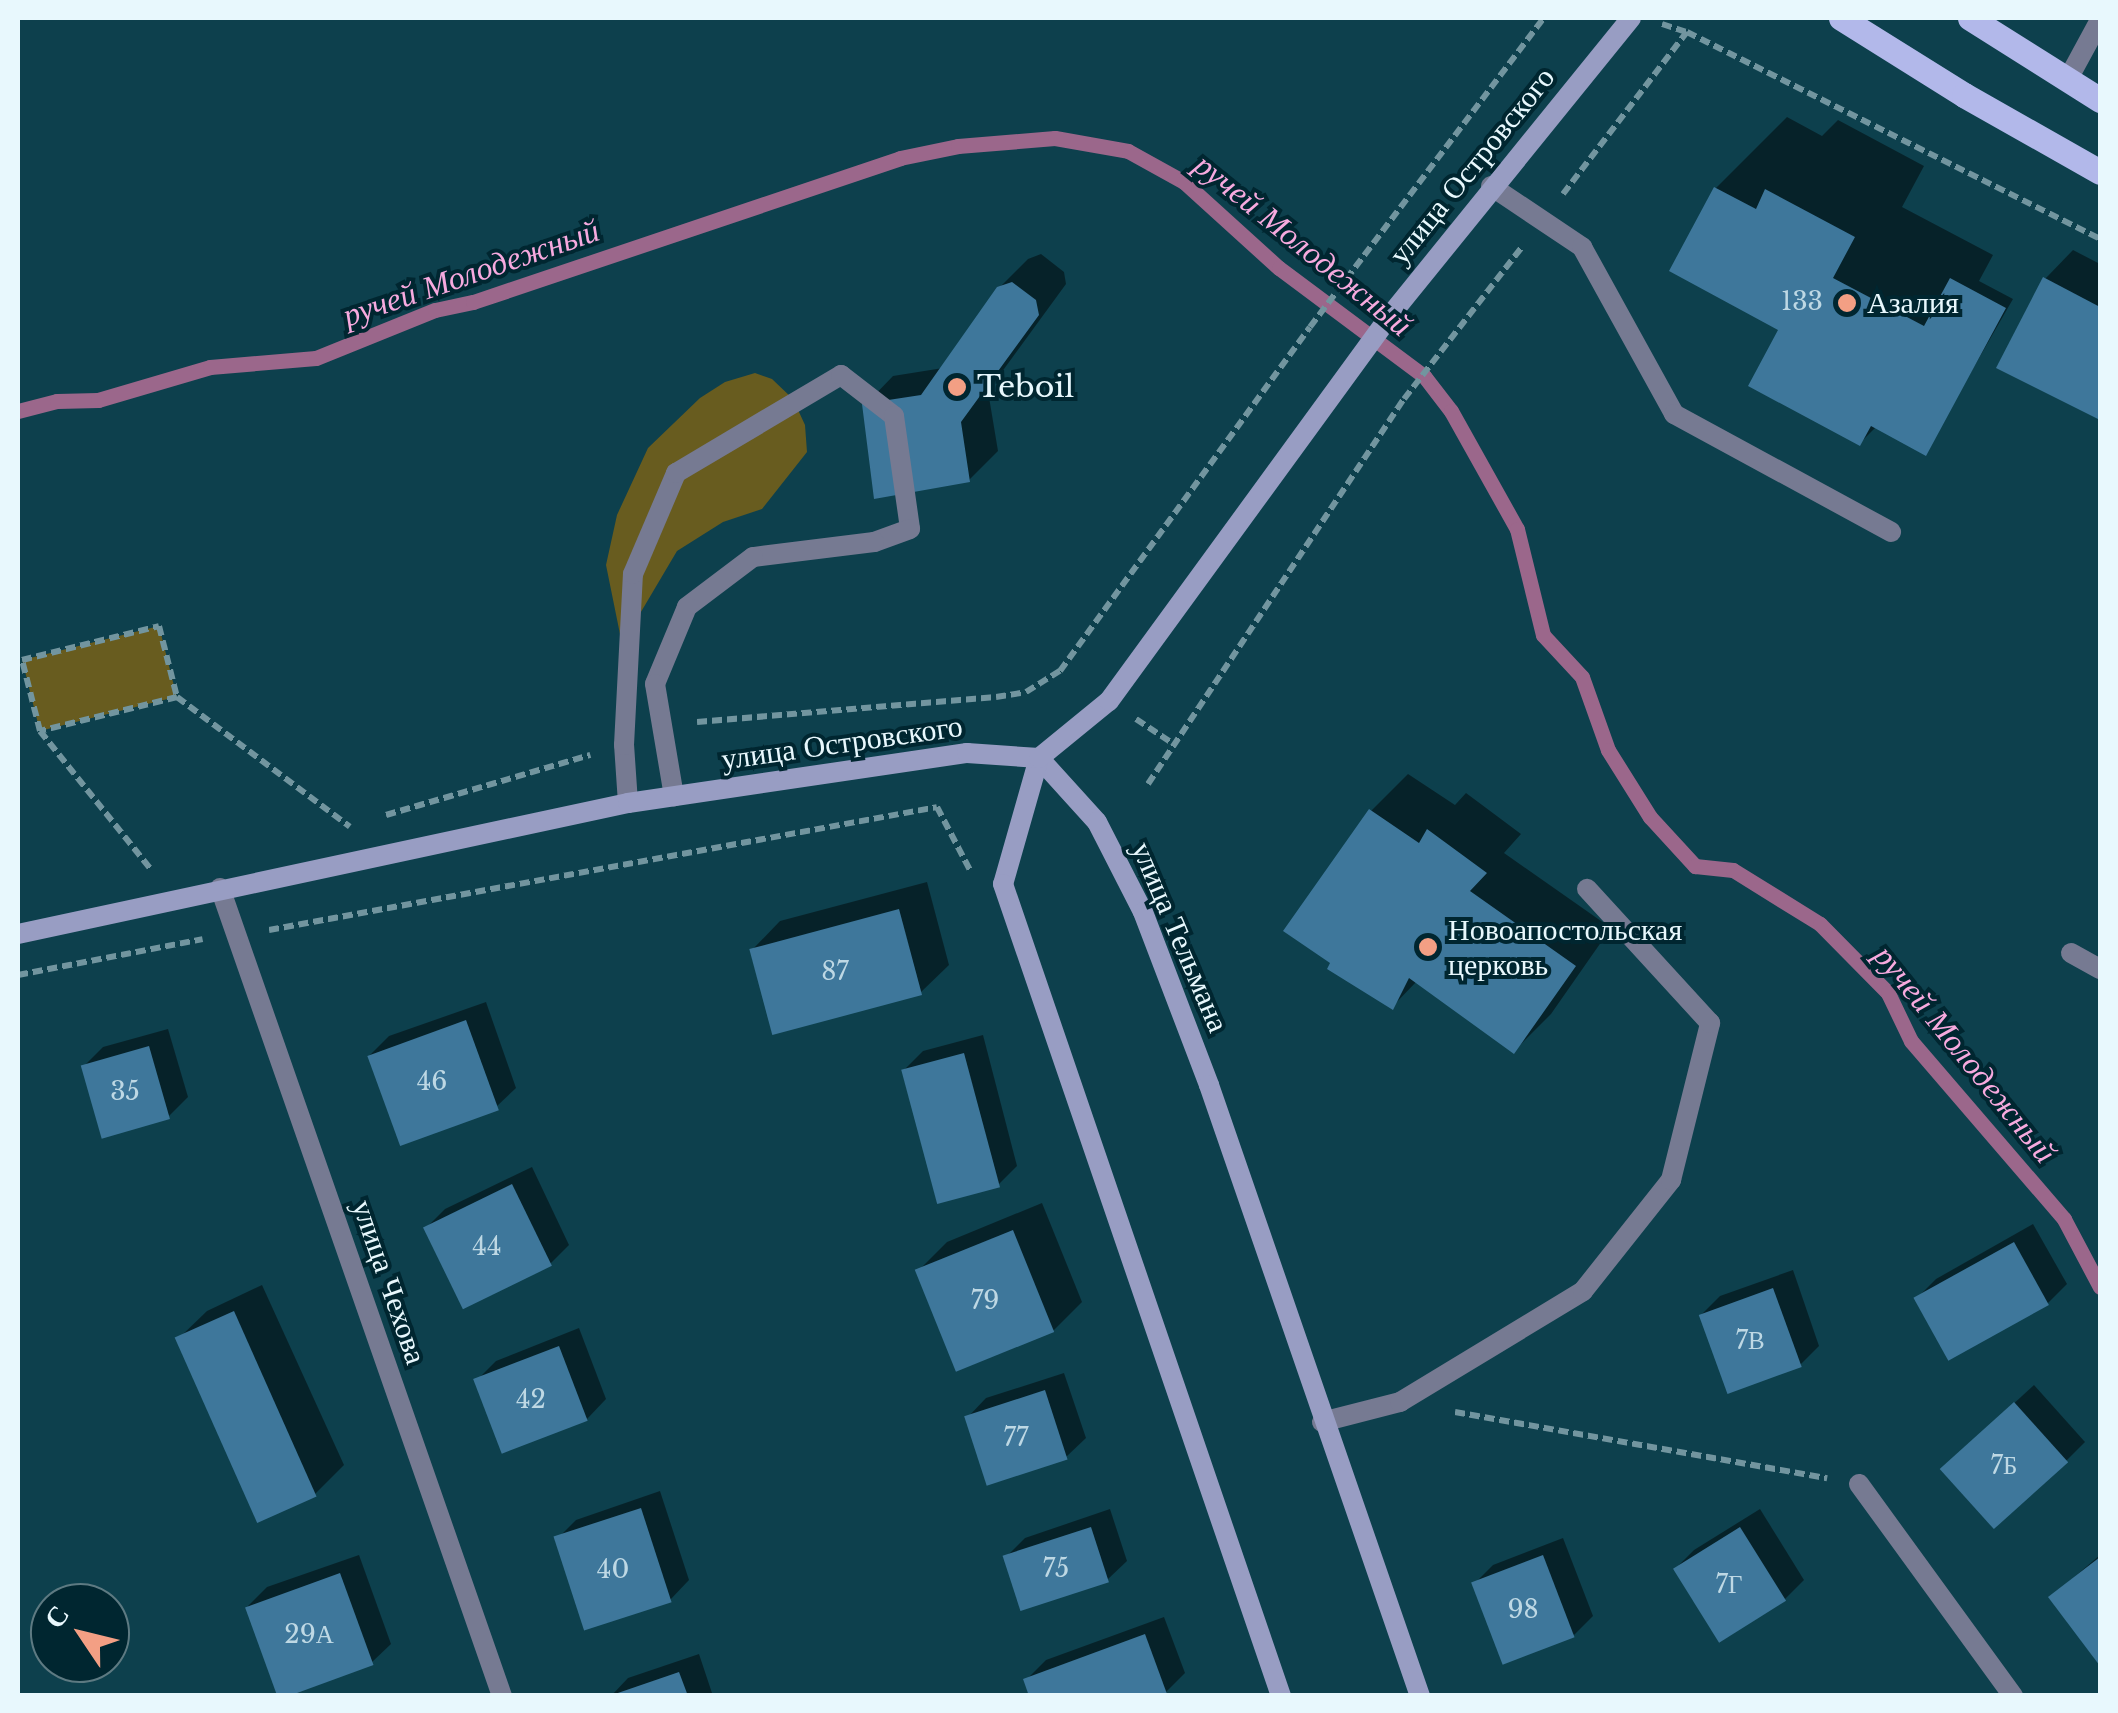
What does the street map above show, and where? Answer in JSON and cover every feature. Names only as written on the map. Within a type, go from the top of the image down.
[{"type":"main road","name":"улица Островского","points":[[18,934],[628,803],[967,753],[1039,758],[1109,701],[1393,312],[1632,18]]},
{"type":"main road","points":[[1840,18],[1964,95],[2100,172]]},
{"type":"main road","points":[[1970,18],[2100,100]]},
{"type":"main road","points":[[1039,758],[1003,884],[1280,1696]]},
{"type":"main road","name":"улица Тельмана","points":[[1039,758],[1097,822],[1142,912],[1209,1085],[1322,1422],[1420,1696]]},
{"type":"street","points":[[2068,79],[2100,20]]},
{"type":"street","points":[[1492,186],[1582,246],[1674,414],[1891,532]]},
{"type":"street","points":[[628,803],[624,745],[633,574],[676,473],[841,374],[894,416],[910,529],[874,542],[753,557],[687,608],[655,684],[674,796]]},
{"type":"street","name":"улица Чехова","points":[[220,888],[502,1696]]},
{"type":"street","points":[[1322,1422],[1400,1402],[1583,1291],[1671,1180],[1710,1023],[1586,889]]},
{"type":"street","points":[[2071,953],[2100,969]]},
{"type":"street","points":[[1859,1484],[2013,1696]]},
{"type":"path","points":[[662,734],[702,720],[996,697],[1026,692],[1060,670],[1310,327],[1544,18]]},
{"type":"path","points":[[1656,22],[1686,32],[2100,239]]},
{"type":"path","points":[[1148,784],[1404,399],[1436,357]]},
{"type":"path","points":[[22,660],[160,626],[177,697],[386,856]]},
{"type":"path","points":[[18,651],[40,732],[150,866],[170,900]]},
{"type":"path","points":[[40,732],[177,697]]},
{"type":"path","points":[[384,815],[624,745]]},
{"type":"path","points":[[18,975],[235,932],[287,929],[937,807],[974,877]]},
{"type":"path","points":[[329,830],[366,820]]},
{"type":"path","points":[[131,870],[168,863]]},
{"type":"path","points":[[1400,1402],[1859,1484]]},
{"type":"shaded area","points":[[755,373],[772,379],[793,399],[805,425],[807,452],[762,509],[723,522],[677,551],[622,644],[606,565],[617,515],[648,448],[700,398],[725,382]]},
{"type":"shaded area","points":[[159,626],[177,697],[40,731],[22,660]]},
{"type":"building","points":[[1714,187],[1756,209],[1765,189],[1855,237],[1833,278],[1924,326],[1950,278],[2006,308],[1926,456],[1871,426],[1860,446],[1748,386],[1778,330],[1669,271]]},
{"type":"building","points":[[2043,277],[2100,307],[2100,420],[1996,368]]},
{"type":"building","name":"Teboil","points":[[1012,282],[1036,300],[1039,315],[961,422],[970,482],[874,499],[862,404],[921,395],[997,287]]},
{"type":"building","name":"Новоапостольская церковь","points":[[1369,809],[1419,843],[1427,829],[1487,873],[1470,891],[1576,966],[1514,1054],[1409,978],[1393,1010],[1327,969],[1330,963],[1283,931]]},
{"type":"building","points":[[899,909],[922,995],[772,1035],[749,949]]},
{"type":"building","points":[[466,1020],[499,1110],[400,1146],[367,1056]]},
{"type":"building","points":[[149,1046],[170,1119],[102,1139],[81,1066]]},
{"type":"building","points":[[964,1053],[1000,1187],[937,1204],[901,1070]]},
{"type":"building","points":[[512,1184],[552,1266],[463,1309],[423,1227]]},
{"type":"building","points":[[1013,1230],[1054,1332],[956,1372],[915,1270]]},
{"type":"building","points":[[2014,1242],[2049,1305],[1948,1361],[1913,1298]]},
{"type":"building","points":[[1773,1288],[1802,1367],[1727,1394],[1699,1315]]},
{"type":"building","points":[[234,1311],[317,1496],[257,1523],[175,1337]]},
{"type":"building","points":[[559,1346],[588,1421],[502,1454],[473,1379]]},
{"type":"building","points":[[1045,1390],[1068,1459],[987,1486],[964,1416]]},
{"type":"building","points":[[2014,1402],[2068,1462],[1994,1529],[1940,1469]]},
{"type":"building","points":[[641,1508],[672,1602],[584,1631],[554,1536]]},
{"type":"building","points":[[1091,1527],[1109,1582],[1020,1611],[1003,1556]]},
{"type":"building","points":[[1740,1527],[1786,1601],[1719,1643],[1673,1569]]},
{"type":"building","points":[[1543,1555],[1575,1637],[1503,1665],[1471,1583]]},
{"type":"building","points":[[2100,1557],[2100,1666],[2048,1597]]},
{"type":"building","points":[[340,1573],[374,1665],[289,1696],[277,1696],[245,1608]]},
{"type":"building","points":[[1145,1634],[1167,1694],[1029,1696],[1023,1679]]},
{"type":"building","points":[[679,1672],[688,1696],[612,1696],[612,1695]]},
{"type":"waterway","name":"ручей Молодежный","points":[[18,411],[57,401],[98,400],[210,367],[316,358],[435,310],[473,302],[900,158],[958,146],[1055,138],[1128,151],[1184,182],[1279,268],[1424,376],[1451,411],[1517,529],[1543,635],[1582,677],[1608,750],[1650,817],[1695,866],[1733,870],[1820,924],[1888,993],[1911,1041],[2064,1219],[2100,1287]]},
{"type":"place","name":"Азалия","points":[[1847,303]]},
{"type":"place","name":"Teboil","points":[[957,387]]},
{"type":"place","name":"Новоапостольская церковь","points":[[1428,947]]}]
